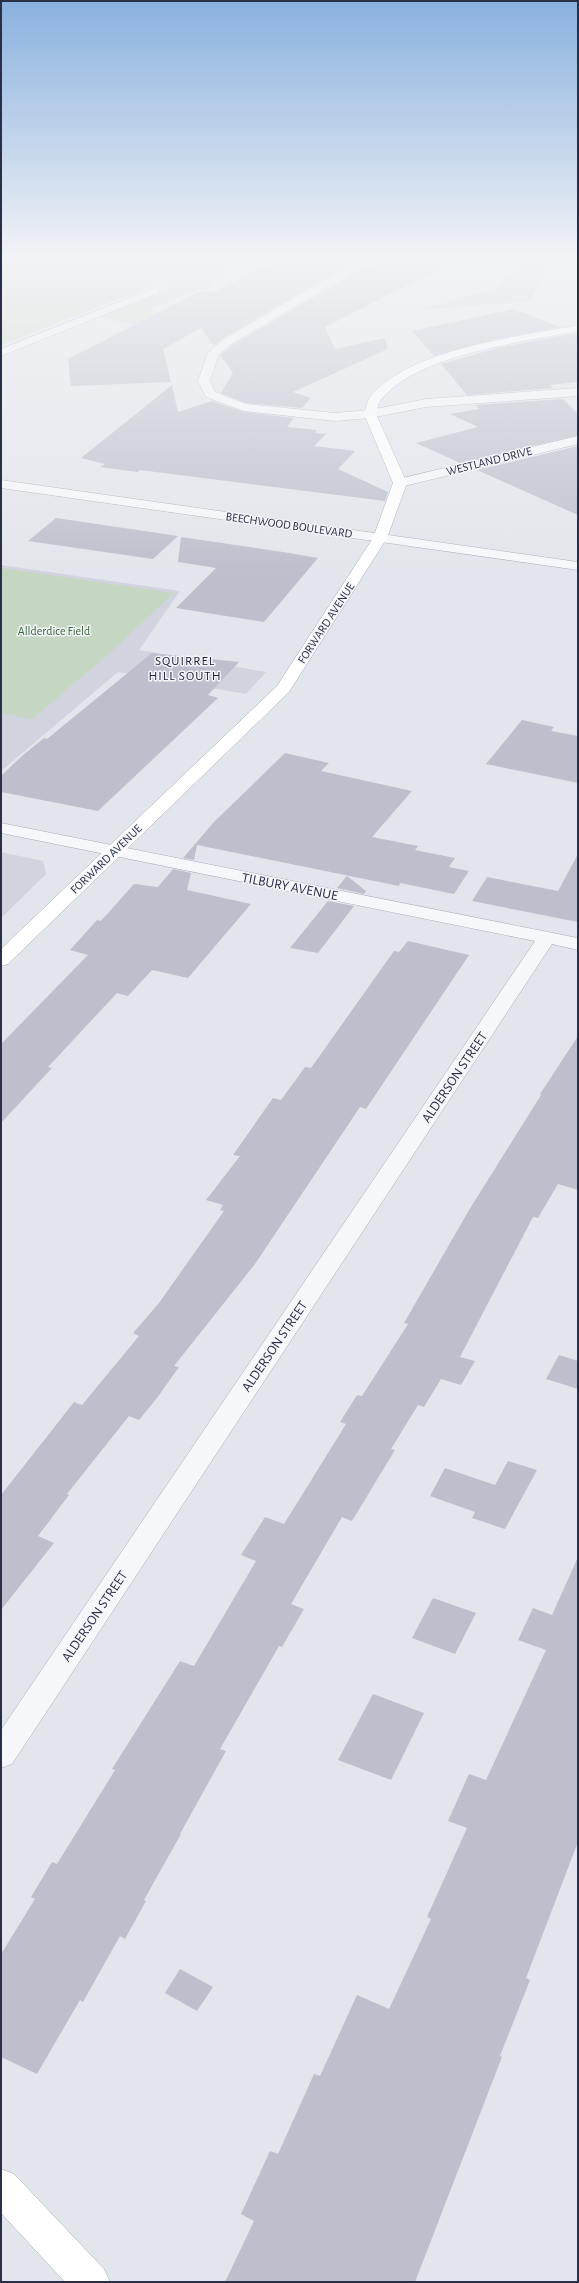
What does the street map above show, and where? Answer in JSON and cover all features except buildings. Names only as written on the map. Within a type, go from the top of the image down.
[{"type":"main road","points":[[400,483],[370,414],[375,399],[392,383],[415,369],[432,363]]},
{"type":"main road","name":"FORWARD AVENUE","points":[[1,960],[283,689],[380,538],[400,483]]},
{"type":"main road","points":[[1,2187],[91,2282]]},
{"type":"street","points":[[211,363],[204,381],[210,394],[244,407],[335,417],[370,414],[426,403],[578,392]]},
{"type":"street","name":"WESTLAND DRIVE","points":[[400,483],[578,440]]},
{"type":"street","name":"BEECHWOOD BOULEVARD","points":[[1,484],[578,566]]},
{"type":"street","name":"TILBURY AVENUE","points":[[1,828],[578,944]]},
{"type":"street","name":"ALDERSON STREET","points":[[1,1755],[547,937]]},
{"type":"shaded area","name":"Allderdice Field","points":[[1,565],[180,591],[139,650],[266,672],[246,694],[118,672],[1,771]]},
{"type":"shaded area","points":[[1,852],[43,861],[46,874],[1,918]]},
{"type":"green space","name":"Allderdice Field","points":[[1,568],[174,593],[104,658],[32,719],[1,713]]},
{"type":"district","name":"SQUIRREL HILL SOUTH","points":[[185,668]]}]
